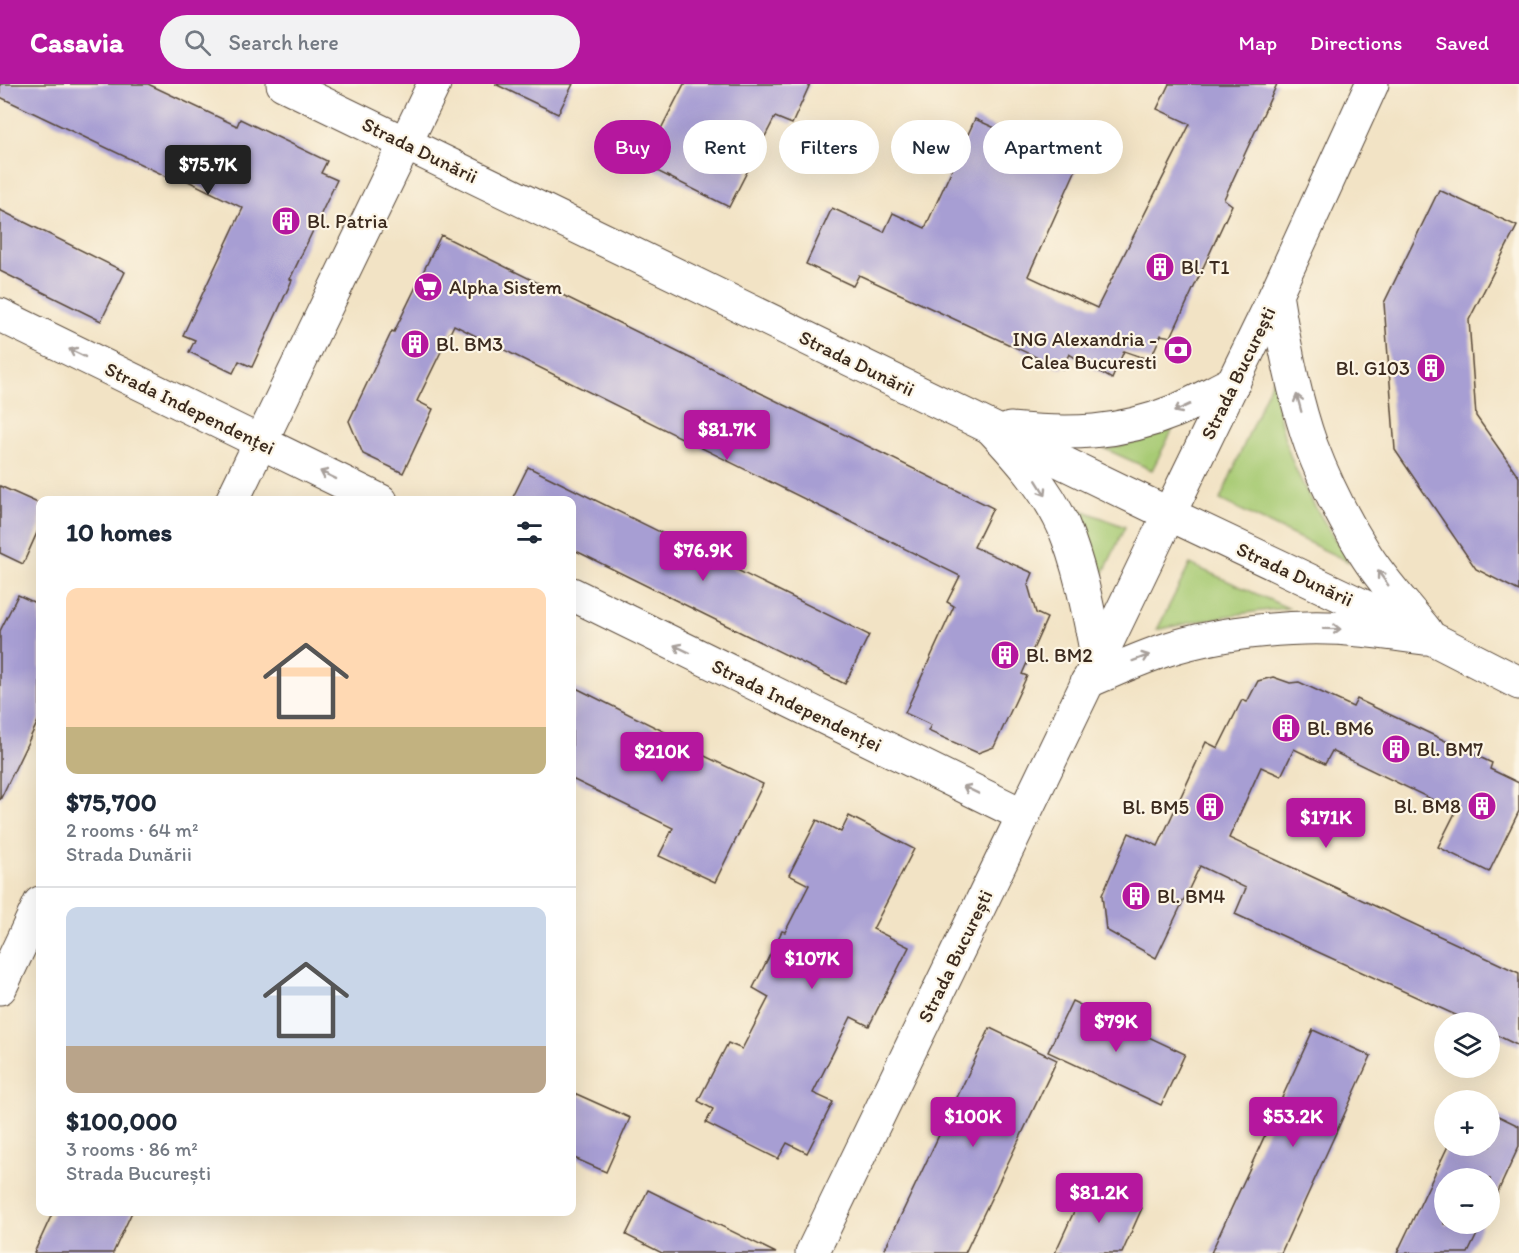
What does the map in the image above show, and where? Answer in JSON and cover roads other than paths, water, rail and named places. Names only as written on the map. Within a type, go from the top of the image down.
[{"type":"street","name":"Strada Dunării","points":[[283,84],[1169,514],[1433,639],[1519,683]]},
{"type":"street","points":[[234,496],[434,84]]},
{"type":"street","name":"Strada București","points":[[812,1253],[1234,382],[1372,84]]},
{"type":"street","points":[[1276,294],[1282,334],[1299,401],[1311,444],[1326,483],[1365,554],[1433,639]]},
{"type":"street","name":"Strada Independenței","points":[[0,315],[371,496]]},
{"type":"street","points":[[991,427],[1061,433],[1095,432],[1137,424],[1176,411],[1234,382]]},
{"type":"street","points":[[991,427],[1025,464],[1063,525],[1083,589],[1093,671]]},
{"type":"street","name":"Strada Independenței","points":[[576,596],[1023,815]]},
{"type":"street","name":"Strada Dunării","points":[[1093,671],[1171,648],[1239,633],[1303,628],[1359,629],[1433,639]]},
{"type":"street","points":[[0,988],[36,912]]},
{"type":"place","name":"Bl. Patria","points":[[286,221]]},
{"type":"place","name":"Bl. T1","points":[[1160,267]]},
{"type":"place","name":"Alpha Sistem","points":[[428,287]]},
{"type":"place","name":"Bl. BM3","points":[[415,344]]},
{"type":"place","name":"ING Alexandria - Calea Bucuresti","points":[[1178,350]]},
{"type":"place","name":"Bl. G103","points":[[1431,368]]},
{"type":"place","name":"Bl. BM2","points":[[1005,655]]},
{"type":"place","name":"Bl. BM6","points":[[1286,728]]},
{"type":"place","name":"Bl. BM7","points":[[1396,749]]},
{"type":"place","name":"Bl. BM8","points":[[1482,806]]},
{"type":"place","name":"Bl. BM5","points":[[1210,807]]},
{"type":"place","name":"Bl. BM4","points":[[1136,896]]}]
